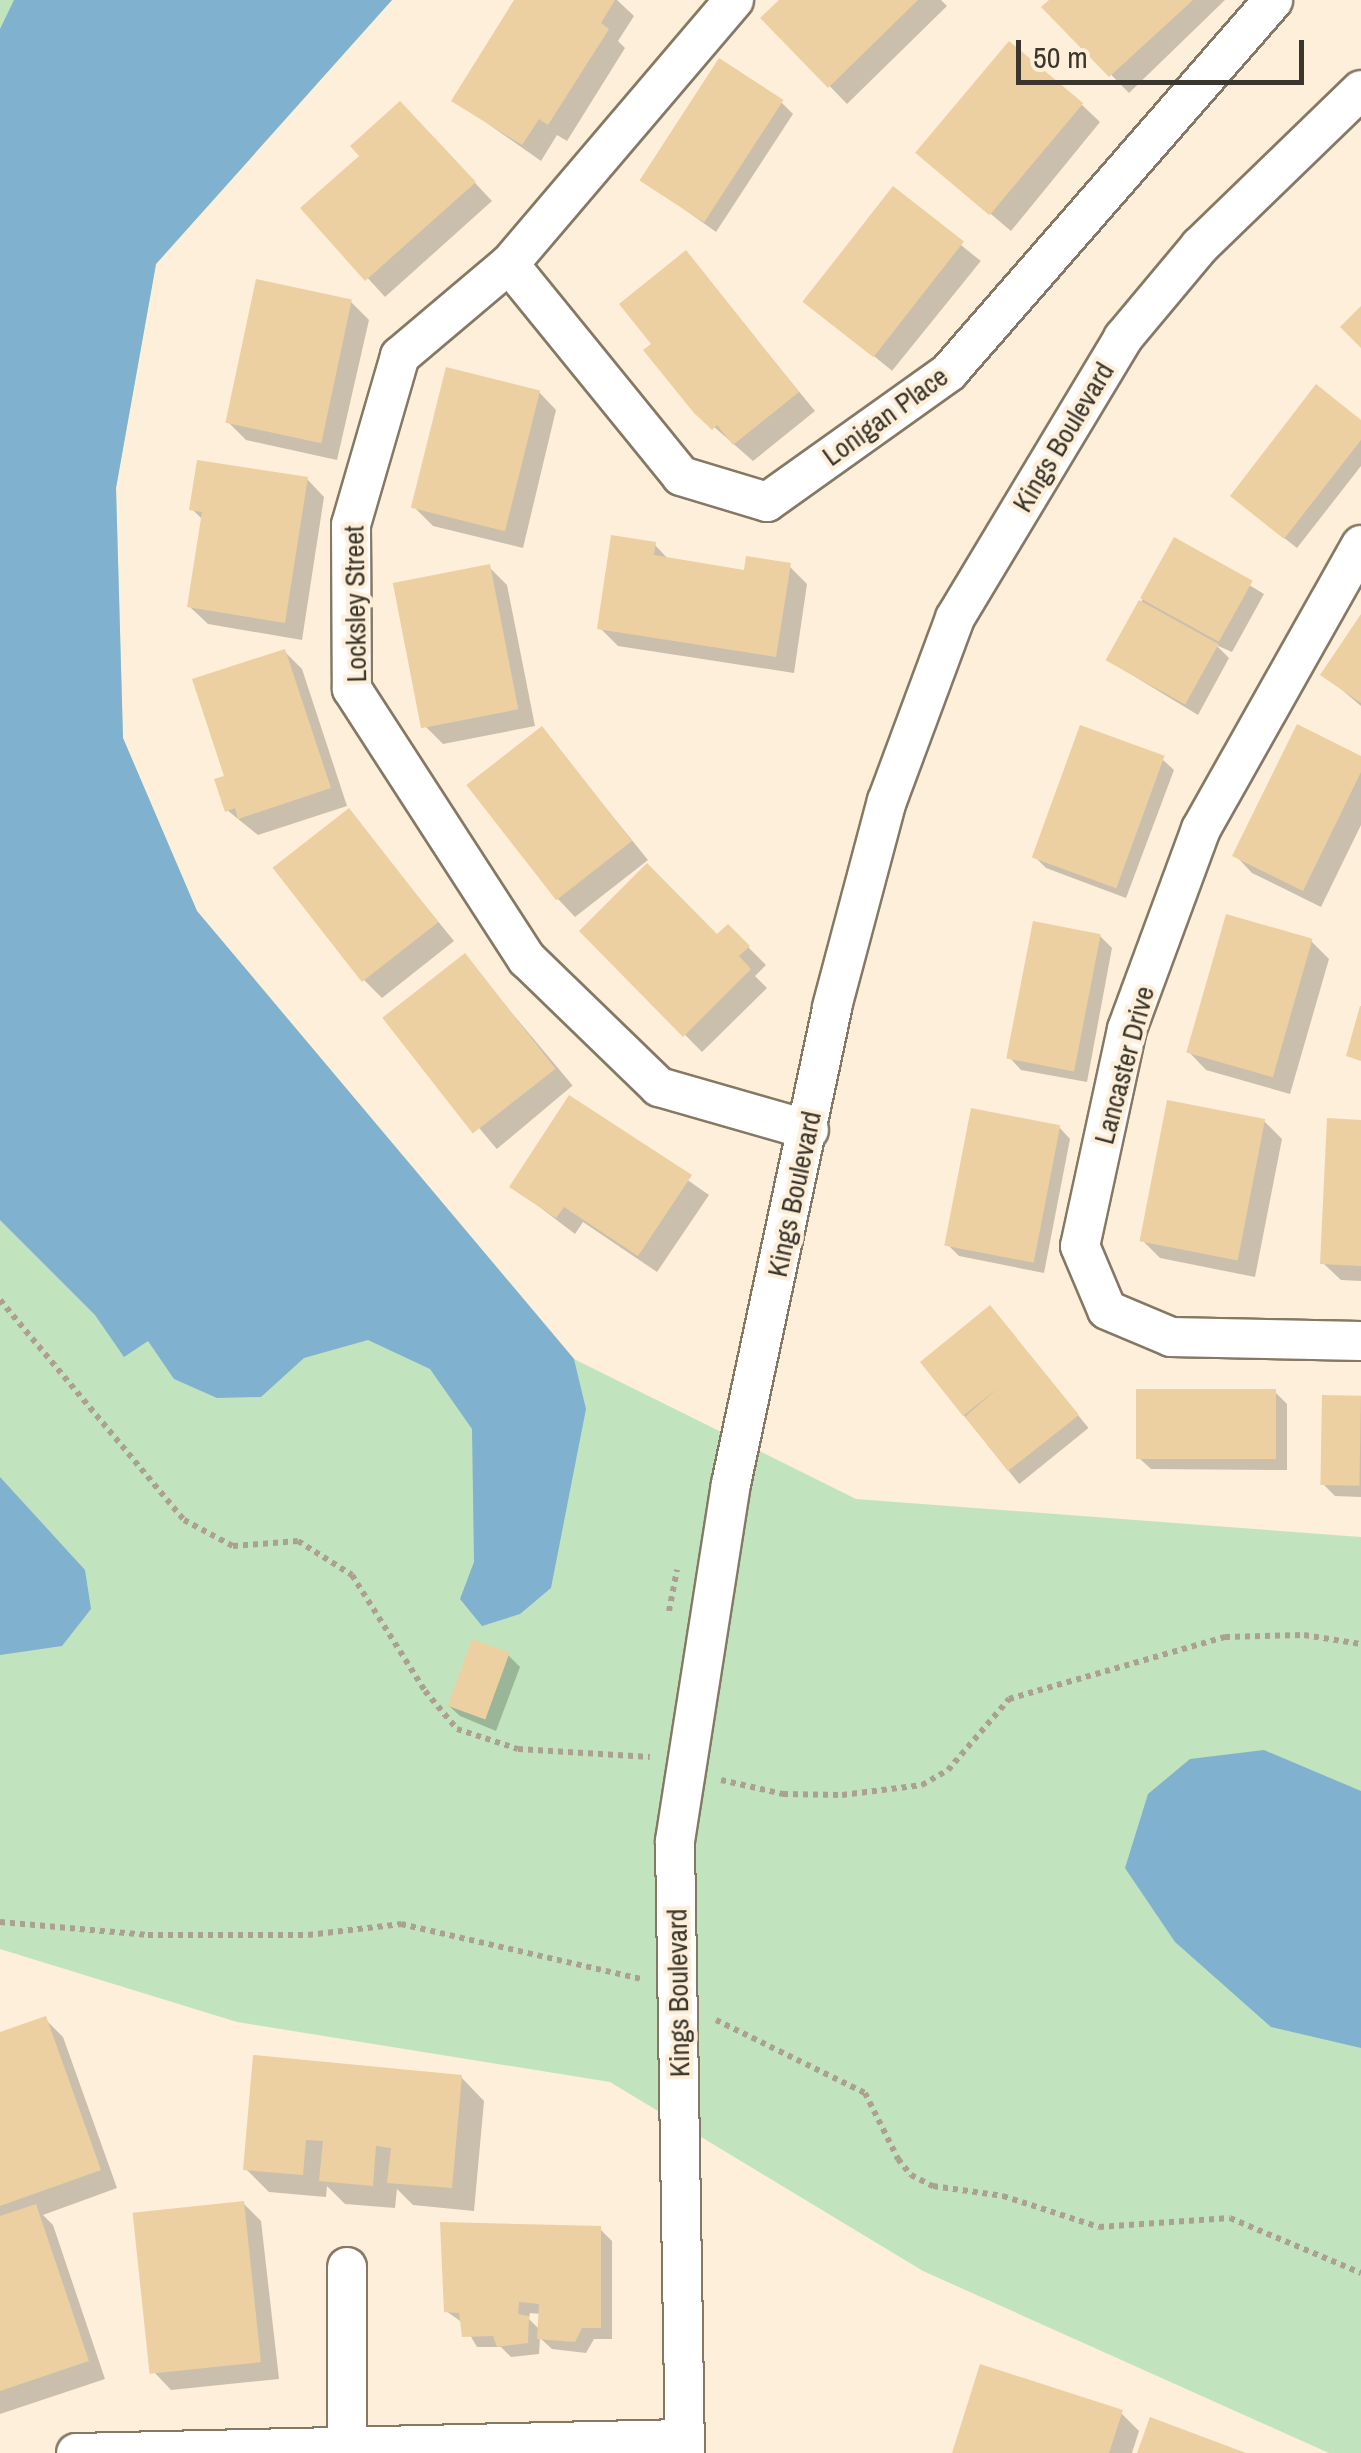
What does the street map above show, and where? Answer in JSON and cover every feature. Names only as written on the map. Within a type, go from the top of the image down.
[{"type":"street","name":"Locksley Street","points":[[734,0],[509,264],[400,356],[351,524],[352,689],[527,959],[659,1087],[808,1130]]},
{"type":"street","name":"Lonigan Place","points":[[509,264],[681,476],[767,502],[949,372],[1273,0]]},
{"type":"street","name":"Kings Boulevard","points":[[685,2446],[675,1841],[728,1503],[832,1007],[887,800],[955,618],[1123,338],[1200,246],[1361,90]]},
{"type":"street","name":"Lancaster Drive","points":[[1361,545],[1200,829],[1127,1030],[1080,1246],[1108,1310],[1171,1337],[1361,1340]]},
{"type":"street","points":[[347,2266],[347,2444]]},
{"type":"street","points":[[76,2453],[347,2444],[685,2446]]},
{"type":"path","points":[[0,1300],[184,1520],[234,1546],[298,1541],[352,1575],[424,1691],[457,1729],[518,1748],[656,1758]]},
{"type":"path","points":[[708,1778],[783,1794],[842,1795],[922,1785],[948,1770],[1009,1700],[1225,1637],[1304,1634],[1361,1644]]},
{"type":"path","points":[[0,1922],[148,1934],[308,1936],[401,1924],[642,1980]]},
{"type":"path","points":[[702,2012],[865,2093],[898,2159],[911,2176],[933,2186],[1003,2196],[1099,2227],[1230,2218],[1361,2272]]},
{"type":"green space","points":[[0,0],[392,0],[156,264],[116,488],[123,738],[197,911],[574,1359],[856,1499],[1361,1537],[1361,2453],[1329,2453],[923,2271],[610,2082],[237,2022],[0,1949]]},
{"type":"water","points":[[14,0],[392,0],[156,264],[116,488],[123,738],[197,911],[574,1359],[586,1409],[551,1588],[520,1614],[482,1626],[460,1599],[474,1562],[472,1429],[430,1369],[368,1340],[304,1358],[261,1397],[217,1398],[174,1379],[148,1341],[124,1357],[95,1315],[0,1220],[0,29]]},
{"type":"water","points":[[0,1477],[85,1570],[91,1609],[62,1646],[0,1655]]},
{"type":"water","points":[[1264,1750],[1361,1791],[1361,2048],[1271,2027],[1175,1942],[1125,1868],[1148,1794],[1190,1759]]},
{"type":"building","points":[[514,0],[615,0],[601,23],[609,29],[548,125],[539,119],[522,145],[451,101]]},
{"type":"building","points":[[779,0],[918,0],[828,88],[760,18]]},
{"type":"building","points":[[1049,0],[1193,0],[1109,77],[1041,7]]},
{"type":"building","points":[[1009,41],[1083,103],[989,215],[915,153]]},
{"type":"building","points":[[719,58],[784,100],[704,222],[639,180]]},
{"type":"building","points":[[400,101],[476,182],[365,281],[300,208],[359,156],[350,146]]},
{"type":"building","points":[[893,186],[964,241],[873,357],[802,302]]},
{"type":"building","points":[[686,250],[799,392],[733,445],[717,425],[712,430],[694,413],[643,350],[651,344],[619,304]]},
{"type":"building","points":[[256,279],[352,299],[321,443],[225,423]]},
{"type":"building","points":[[1361,306],[1361,348],[1340,327]]},
{"type":"building","points":[[446,367],[540,390],[505,531],[411,508]]},
{"type":"building","points":[[1316,384],[1361,420],[1361,440],[1284,539],[1230,496]]},
{"type":"building","points":[[197,460],[308,477],[285,623],[187,607],[202,512],[189,510]]},
{"type":"building","points":[[611,535],[656,542],[654,555],[744,570],[746,556],[791,563],[776,657],[597,629]]},
{"type":"building","points":[[1174,537],[1253,581],[1219,642],[1140,598]]},
{"type":"building","points":[[490,564],[518,709],[421,728],[393,583]]},
{"type":"building","points":[[1139,600],[1219,644],[1185,704],[1106,660]]},
{"type":"building","points":[[1361,614],[1361,703],[1320,675]]},
{"type":"building","points":[[285,649],[331,788],[238,819],[235,808],[225,812],[214,779],[224,776],[192,679]]},
{"type":"building","points":[[1297,724],[1361,756],[1361,772],[1303,891],[1232,856]]},
{"type":"building","points":[[1080,725],[1165,756],[1116,888],[1032,857]]},
{"type":"building","points":[[542,726],[632,841],[556,900],[466,785]]},
{"type":"building","points":[[349,808],[438,922],[362,982],[273,868]]},
{"type":"building","points":[[647,863],[717,934],[728,924],[750,946],[739,956],[751,969],[683,1037],[579,931]]},
{"type":"building","points":[[1226,914],[1313,939],[1273,1077],[1186,1052]]},
{"type":"building","points":[[1033,921],[1101,934],[1074,1072],[1006,1058]]},
{"type":"building","points":[[465,953],[556,1069],[473,1133],[382,1018]]},
{"type":"building","points":[[1361,1006],[1361,1061],[1346,1056]]},
{"type":"building","points":[[569,1095],[692,1175],[638,1256],[564,1207],[556,1218],[509,1187]]},
{"type":"building","points":[[1167,1100],[1265,1119],[1238,1260],[1140,1241]]},
{"type":"building","points":[[971,1108],[1060,1125],[1034,1263],[944,1245]]},
{"type":"building","points":[[1327,1118],[1361,1120],[1361,1266],[1320,1264]]},
{"type":"building","points":[[990,1305],[1079,1415],[1008,1471],[965,1417],[999,1387],[963,1416],[920,1362]]},
{"type":"building","points":[[1136,1389],[1276,1389],[1276,1459],[1136,1459]]},
{"type":"building","points":[[1322,1395],[1361,1396],[1359,1486],[1320,1485]]},
{"type":"building","points":[[472,1639],[510,1653],[485,1719],[448,1706]]},
{"type":"building","points":[[46,2016],[101,2170],[0,2206],[0,2032]]},
{"type":"building","points":[[253,2055],[462,2075],[452,2188],[387,2183],[391,2148],[376,2146],[373,2186],[319,2181],[323,2141],[306,2140],[303,2175],[243,2170]]},
{"type":"building","points":[[244,2201],[261,2362],[150,2374],[133,2213]]},
{"type":"building","points":[[36,2204],[89,2361],[0,2391],[0,2216]]},
{"type":"building","points":[[440,2222],[601,2226],[601,2328],[582,2328],[575,2342],[537,2339],[539,2304],[519,2302],[518,2314],[529,2316],[528,2343],[497,2347],[493,2336],[462,2337],[459,2313],[444,2312]]},
{"type":"building","points":[[980,2364],[1123,2410],[1109,2453],[952,2453]]},
{"type":"building","points":[[1150,2417],[1246,2453],[1137,2453]]}]
